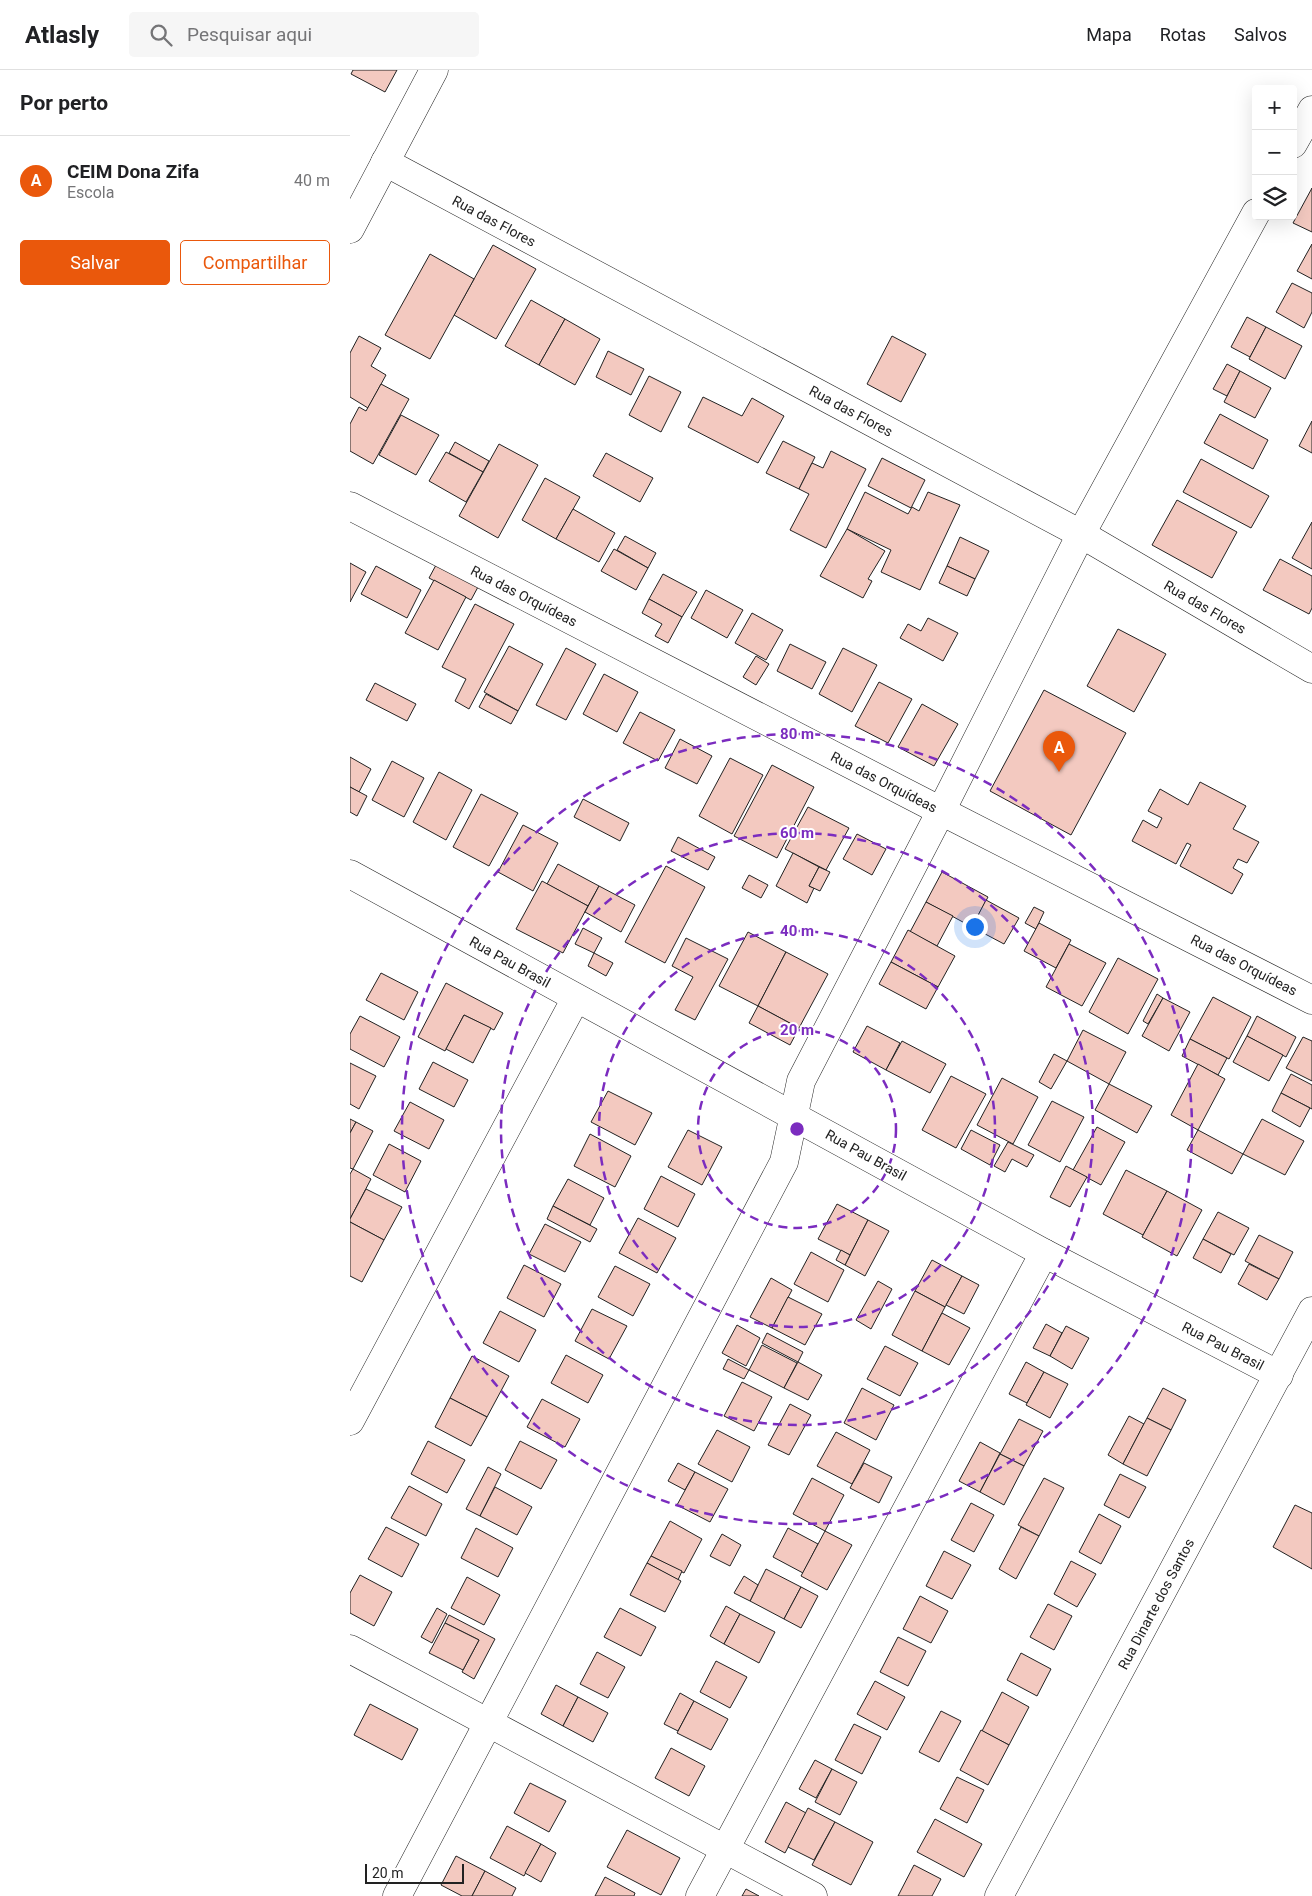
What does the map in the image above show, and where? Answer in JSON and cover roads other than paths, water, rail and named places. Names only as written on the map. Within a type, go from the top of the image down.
[{"type":"street","points":[[350,229],[434,70]]},
{"type":"street","points":[[1297,137],[1312,110]]},
{"type":"street","name":"Rua das Flores","points":[[385,162],[1081,534],[1312,669]]},
{"type":"street","points":[[398,1896],[784,1162],[801,1081],[941,811],[1081,534],[1252,220]]},
{"type":"street","name":"Rua das Orquídeas","points":[[350,506],[1312,1000]]},
{"type":"street","name":"Rua Pau Brasil","points":[[352,880],[794,1115],[1044,1253],[1279,1375]]},
{"type":"street","points":[[350,1421],[576,998]]},
{"type":"street","points":[[700,1896],[1044,1253]]},
{"type":"street","name":"Rua Dinarte dos Santos","points":[[998,1896],[1312,1311]]},
{"type":"street","points":[[350,1649],[813,1896]]},
{"type":"place","name":"CEIM Dona Zifa","points":[[1059,772]]}]
